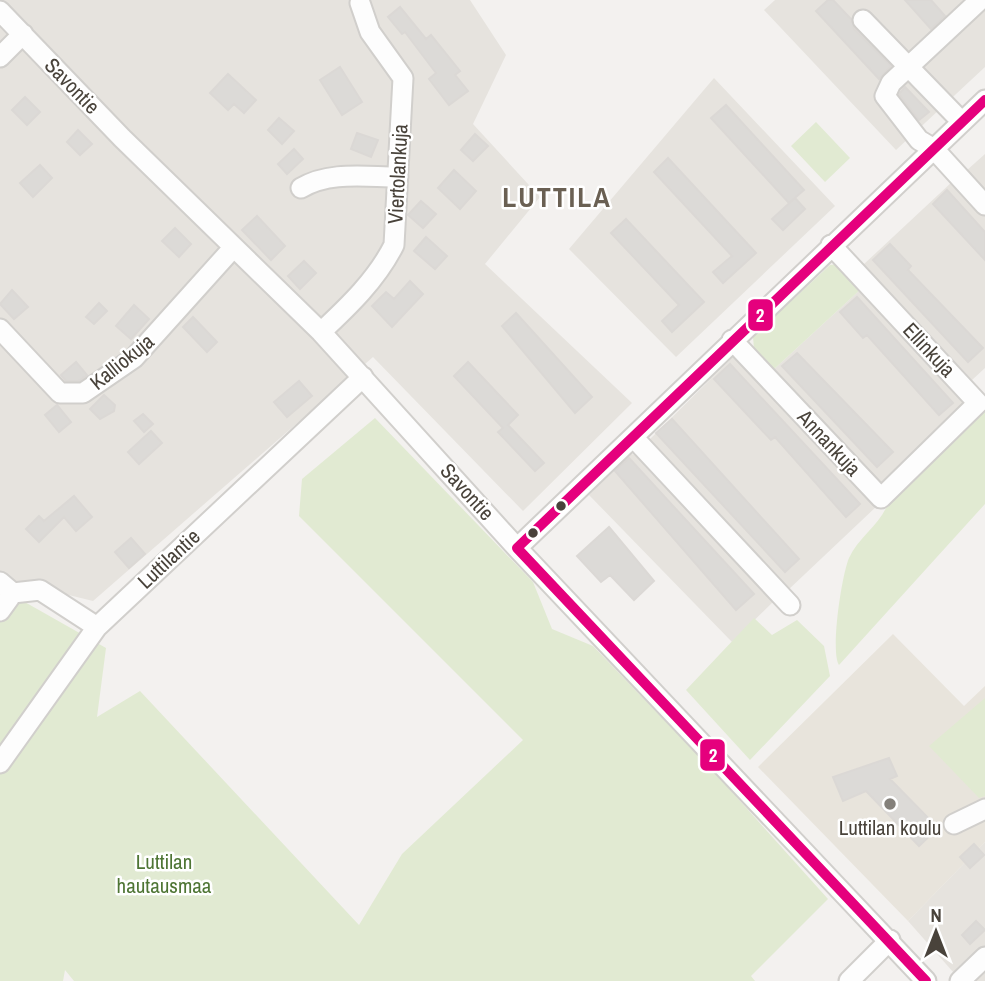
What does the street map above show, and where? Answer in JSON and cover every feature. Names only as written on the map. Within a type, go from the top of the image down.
[{"type":"street","points":[[980,0],[891,83],[885,96],[891,108],[919,140],[934,149],[985,205]]},
{"type":"street","name":"Viertolankuja","points":[[321,332],[354,300],[386,261],[394,245],[403,78],[370,32],[360,3]]},
{"type":"street","name":"Savontie","points":[[0,11],[233,248],[321,332],[517,548],[926,981]]},
{"type":"street","points":[[863,20],[962,122]]},
{"type":"street","points":[[0,57],[23,34]]},
{"type":"street","points":[[517,548],[985,100]]},
{"type":"street","points":[[301,188],[315,180],[334,176],[398,177]]},
{"type":"street","name":"Ellinkuja","points":[[831,245],[978,403],[928,452]]},
{"type":"street","name":"Kalliokuja","points":[[0,329],[60,393],[83,393],[134,358],[233,248]]},
{"type":"street","name":"Annankuja","points":[[732,340],[881,498],[928,452]]},
{"type":"street","name":"Luttilantie","points":[[0,763],[97,627],[363,377]]},
{"type":"street","points":[[634,438],[790,604]]},
{"type":"street","points":[[0,611],[7,587],[40,590],[97,627]]},
{"type":"street","points":[[954,824],[985,809]]},
{"type":"street","points":[[849,981],[890,940]]},
{"type":"street","points":[[960,981],[985,957]]},
{"type":"shaded area","points":[[0,0],[470,0],[506,55],[473,124],[540,197],[485,264],[632,403],[523,511],[373,357],[93,601],[0,578]]},
{"type":"shaded area","points":[[775,0],[985,0],[985,67],[896,150],[764,10]]},
{"type":"shaded area","points":[[714,78],[835,206],[676,357],[569,249]]},
{"type":"shaded area","points":[[985,154],[985,191],[966,171]]},
{"type":"shaded area","points":[[953,181],[985,216],[985,368],[972,380],[863,265]]},
{"type":"shaded area","points":[[861,289],[968,402],[879,484],[772,371]]},
{"type":"shaded area","points":[[735,355],[878,505],[787,591],[647,442]]},
{"type":"shaded area","points":[[630,454],[640,455],[775,600],[732,642],[589,495]]},
{"type":"shaded area","name":"Luttilan koulu","points":[[893,634],[964,706],[985,686],[985,842],[908,921],[758,767]]},
{"type":"shaded area","points":[[985,842],[985,981],[961,981],[908,921]]},
{"type":"green space","points":[[816,122],[850,158],[825,182],[791,146]]},
{"type":"green space","points":[[839,264],[861,289],[772,371],[754,349],[753,337],[830,265]]},
{"type":"green space","points":[[985,408],[985,504],[839,665],[836,645],[840,595],[853,550],[882,516],[889,500]]},
{"type":"green space","name":"Luttilan hautausmaa","points":[[375,418],[533,582],[552,629],[593,646],[715,773],[828,899],[751,976],[755,981],[74,981],[65,970],[63,981],[0,981],[0,588],[106,648],[97,717],[140,691],[359,925],[402,854],[523,740],[299,516],[302,479]]},
{"type":"green space","points":[[754,618],[772,635],[797,620],[824,646],[830,676],[750,760],[686,690]]},
{"type":"green space","points":[[985,698],[985,796],[979,798],[929,746]]},
{"type":"building","points":[[828,0],[833,0],[851,19],[854,29],[891,66],[879,79],[816,11]]},
{"type":"building","points":[[905,0],[931,0],[945,16],[931,29]]},
{"type":"building","points":[[400,7],[426,39],[431,35],[460,71],[455,75],[468,91],[449,105],[429,79],[436,73],[405,32],[402,34],[388,17]]},
{"type":"building","points":[[340,67],[362,102],[342,115],[320,80]]},
{"type":"building","points":[[228,74],[256,100],[244,113],[234,104],[228,110],[210,93]]},
{"type":"building","points":[[905,87],[929,112],[919,120],[899,94]]},
{"type":"building","points":[[25,97],[40,112],[27,125],[12,110]]},
{"type":"building","points":[[726,105],[804,190],[789,203],[711,118]]},
{"type":"building","points":[[279,118],[294,131],[282,144],[268,130]]},
{"type":"building","points":[[78,130],[92,144],[80,155],[67,142]]},
{"type":"building","points":[[357,133],[378,140],[371,157],[351,149]]},
{"type":"building","points":[[475,134],[488,146],[473,161],[461,150]]},
{"type":"building","points":[[294,149],[303,159],[287,174],[278,164]]},
{"type":"building","points":[[668,158],[756,253],[723,283],[713,272],[732,256],[654,172]]},
{"type":"building","points":[[40,165],[52,178],[33,197],[20,183]]},
{"type":"building","points":[[454,170],[476,191],[460,209],[438,188]]},
{"type":"building","points":[[947,190],[985,232],[985,260],[933,204]]},
{"type":"building","points":[[795,198],[805,209],[783,230],[772,219]]},
{"type":"building","points":[[421,201],[436,214],[423,228],[408,215]]},
{"type":"building","points":[[257,216],[285,246],[271,260],[242,230]]},
{"type":"building","points":[[626,219],[704,302],[672,332],[662,321],[679,305],[611,233]]},
{"type":"building","points":[[175,228],[191,244],[179,257],[162,241]]},
{"type":"building","points":[[426,237],[447,256],[435,269],[414,251]]},
{"type":"building","points":[[890,244],[911,266],[908,270],[983,348],[968,362],[873,260]]},
{"type":"building","points":[[304,261],[316,273],[300,289],[288,276]]},
{"type":"building","points":[[410,281],[423,294],[392,327],[372,306],[386,292],[394,299]]},
{"type":"building","points":[[12,290],[28,307],[14,319],[0,304]]},
{"type":"building","points":[[857,297],[953,403],[939,415],[867,335],[863,338],[840,312]]},
{"type":"building","points":[[99,303],[107,311],[94,324],[86,317]]},
{"type":"building","points":[[134,305],[149,319],[131,339],[116,326]]},
{"type":"building","points":[[516,313],[592,397],[575,413],[502,326]]},
{"type":"building","points":[[193,317],[217,342],[207,352],[183,327]]},
{"type":"building","points":[[797,353],[893,452],[877,467],[782,366]]},
{"type":"building","points":[[76,362],[87,375],[79,381],[66,381],[61,375]]},
{"type":"building","points":[[468,362],[518,415],[508,425],[544,463],[535,471],[498,432],[503,428],[454,376]]},
{"type":"building","points":[[730,364],[860,504],[846,517],[775,437],[771,440],[714,379]]},
{"type":"building","points":[[299,381],[312,396],[287,417],[274,402]]},
{"type":"building","points":[[104,395],[115,405],[114,411],[100,419],[90,409]]},
{"type":"building","points":[[57,405],[71,422],[59,432],[45,415]]},
{"type":"building","points":[[143,414],[153,424],[144,432],[134,421]]},
{"type":"building","points":[[672,419],[799,559],[785,572],[656,433]]},
{"type":"building","points":[[151,431],[162,443],[139,464],[128,452]]},
{"type":"building","points":[[629,458],[754,594],[736,610],[615,471]]},
{"type":"building","points":[[74,496],[92,517],[76,531],[64,517],[39,542],[26,529],[39,516],[44,521]]},
{"type":"building","points":[[609,527],[654,581],[634,600],[610,575],[601,582],[577,556]]},
{"type":"building","points":[[131,538],[145,554],[129,568],[115,552]]},
{"type":"building","points":[[889,758],[897,776],[890,779],[938,828],[919,846],[866,791],[843,801],[833,777]]},
{"type":"building","points":[[974,844],[984,855],[970,868],[960,857]]},
{"type":"building","points":[[976,921],[985,930],[970,944],[962,935]]},
{"type":"transit line","name":"2","points":[[926,981],[517,548],[985,100]]},
{"type":"place","name":"Luttilan koulu","points":[[890,804]]},
{"type":"district","name":"LUTTILA","points":[[557,197]]}]
